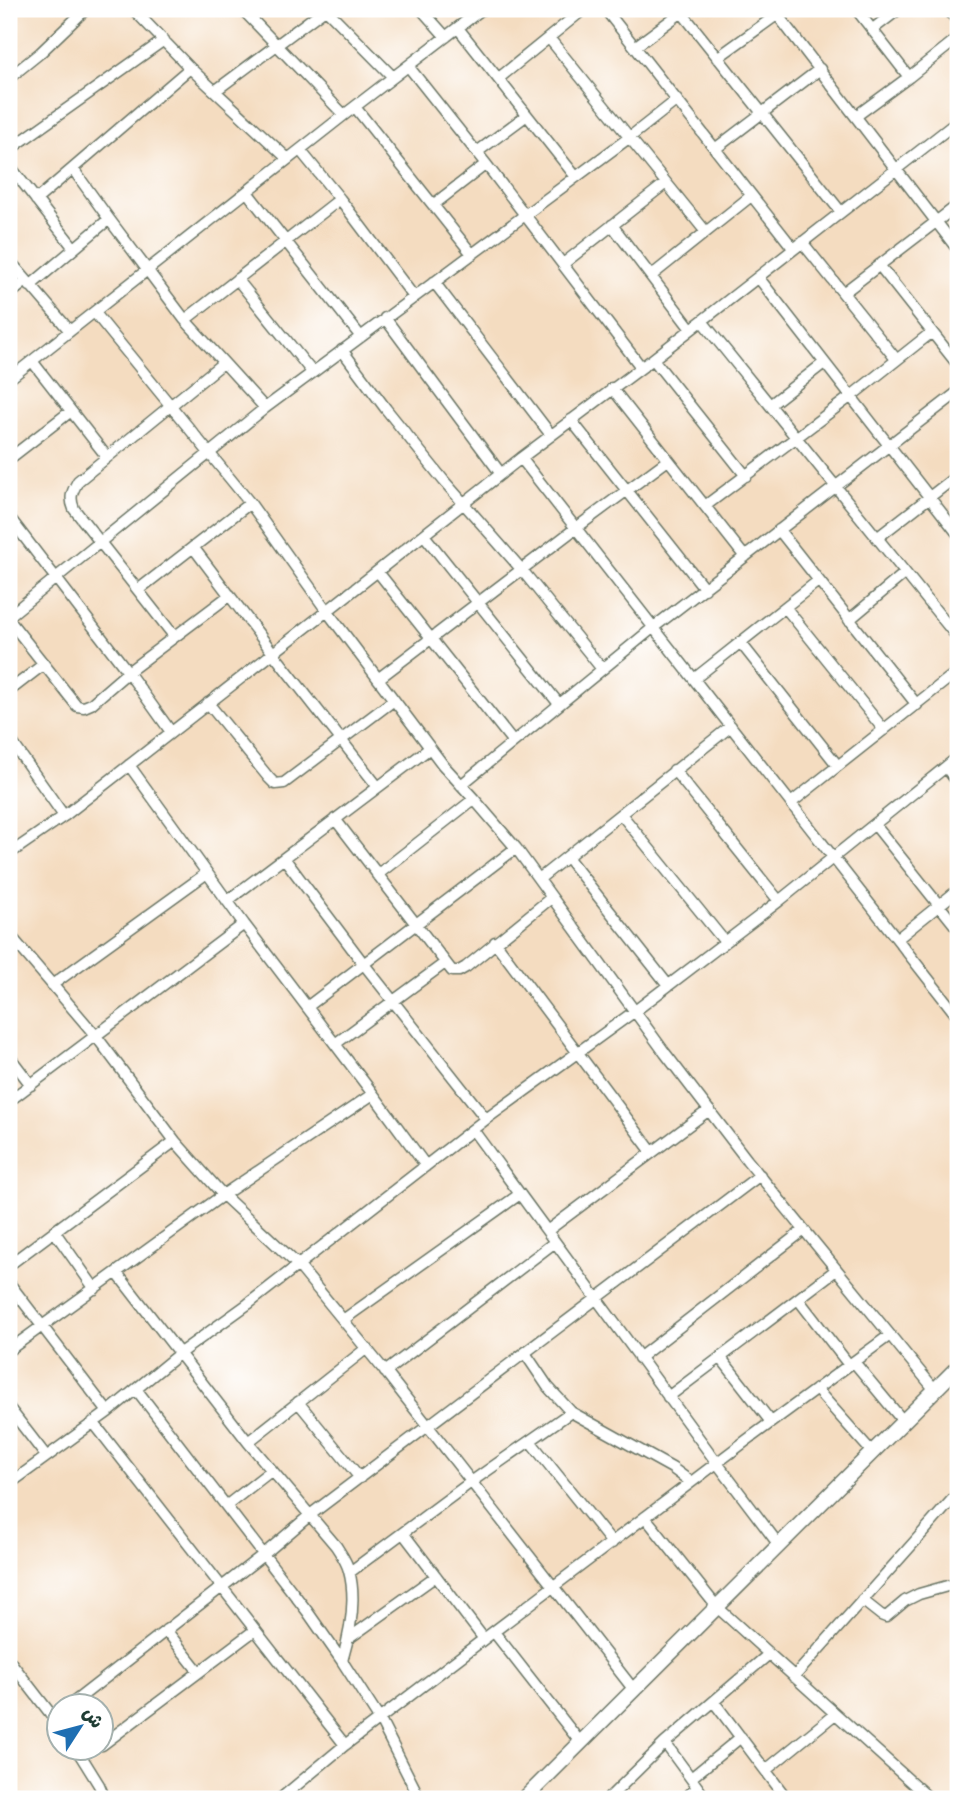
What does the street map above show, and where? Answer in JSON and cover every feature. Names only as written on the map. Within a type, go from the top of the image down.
[{"type":"main road","points":[[524,1799],[958,1367]]},
{"type":"street","points":[[9,78],[86,9]]},
{"type":"street","points":[[133,9],[190,68],[288,159]]},
{"type":"street","points":[[242,9],[344,115]]},
{"type":"street","points":[[215,91],[325,9],[393,77]]},
{"type":"street","points":[[421,9],[446,37]]},
{"type":"street","points":[[9,379],[482,9]]},
{"type":"street","points":[[499,78],[584,9]]},
{"type":"street","points":[[605,9],[751,195],[843,293],[896,359]]},
{"type":"street","points":[[856,9],[909,77]]},
{"type":"street","points":[[873,29],[899,9]]},
{"type":"street","points":[[948,9],[958,22]]},
{"type":"street","points":[[636,46],[682,10],[717,58],[841,212]]},
{"type":"street","points":[[717,58],[779,11],[958,250]]},
{"type":"street","points":[[458,28],[576,177]]},
{"type":"street","points":[[549,38],[706,232]]},
{"type":"street","points":[[856,116],[958,38]]},
{"type":"street","points":[[9,150],[164,40]]},
{"type":"street","points":[[408,66],[526,215],[641,367]]},
{"type":"street","points":[[36,200],[190,68]]},
{"type":"street","points":[[715,149],[820,69]]},
{"type":"street","points":[[230,595],[84,707],[77,706],[9,618],[265,408],[677,100]]},
{"type":"street","points":[[355,107],[472,254]]},
{"type":"street","points":[[477,152],[527,114]]},
{"type":"street","points":[[10,850],[64,816],[521,458],[653,359],[958,121]]},
{"type":"street","points":[[300,150],[414,297]]},
{"type":"street","points":[[433,205],[486,164]]},
{"type":"street","points":[[9,165],[74,248]]},
{"type":"street","points":[[73,169],[185,320],[265,408]]},
{"type":"street","points":[[563,264],[666,183]]},
{"type":"street","points":[[247,192],[360,337]]},
{"type":"street","points":[[651,276],[751,195]]},
{"type":"street","points":[[185,320],[340,199]]},
{"type":"street","points":[[843,293],[958,205]]},
{"type":"street","points":[[9,295],[109,219]]},
{"type":"street","points":[[612,225],[691,329]]},
{"type":"street","points":[[9,260],[70,331]]},
{"type":"street","points":[[879,265],[958,365]]},
{"type":"street","points":[[758,276],[958,534]]},
{"type":"street","points":[[237,279],[312,372]]},
{"type":"street","points":[[434,282],[551,435]]},
{"type":"street","points":[[94,313],[211,453],[443,765],[516,848],[709,1110],[935,1390]]},
{"type":"street","points":[[385,318],[501,474]]},
{"type":"street","points":[[702,321],[958,638]]},
{"type":"street","points":[[705,506],[932,332]]},
{"type":"street","points":[[342,350],[386,410],[602,669]]},
{"type":"street","points":[[653,359],[746,477]]},
{"type":"street","points":[[32,361],[107,457]]},
{"type":"street","points":[[174,636],[74,509],[71,493],[78,481],[223,363]]},
{"type":"street","points":[[770,405],[824,363]]},
{"type":"street","points":[[612,388],[744,557]]},
{"type":"street","points":[[461,785],[654,627],[958,391]]},
{"type":"street","points":[[9,459],[71,411]]},
{"type":"street","points":[[572,420],[705,589]]},
{"type":"street","points":[[521,458],[957,1013]]},
{"type":"street","points":[[378,679],[668,460]]},
{"type":"street","points":[[877,538],[958,475]]},
{"type":"street","points":[[138,590],[250,503]]},
{"type":"street","points":[[9,517],[171,732]]},
{"type":"street","points":[[779,530],[917,705]]},
{"type":"street","points":[[424,535],[559,704]]},
{"type":"street","points":[[193,547],[378,787]]},
{"type":"street","points":[[378,572],[513,742]]},
{"type":"street","points":[[849,620],[905,573]]},
{"type":"street","points":[[694,679],[818,581]]},
{"type":"street","points":[[785,607],[884,730]]},
{"type":"street","points":[[740,642],[838,766]]},
{"type":"street","points":[[9,691],[44,664]]},
{"type":"street","points":[[792,803],[958,671]]},
{"type":"street","points":[[208,703],[275,784],[284,783],[394,700]]},
{"type":"street","points":[[539,879],[731,726]]},
{"type":"street","points":[[9,737],[64,816]]},
{"type":"street","points":[[227,901],[430,748]]},
{"type":"street","points":[[9,1484],[108,1412],[180,1353],[248,1304],[486,1119],[635,1011],[779,901],[958,757]]},
{"type":"street","points":[[129,765],[425,1166]]},
{"type":"street","points":[[946,767],[958,783]]},
{"type":"street","points":[[674,770],[779,901]]},
{"type":"street","points":[[377,874],[474,799]]},
{"type":"street","points":[[621,814],[725,942]]},
{"type":"street","points":[[335,819],[452,971],[459,971],[551,898]]},
{"type":"street","points":[[875,825],[958,929]]},
{"type":"street","points":[[307,1007],[516,848]]},
{"type":"street","points":[[567,857],[668,985]]},
{"type":"street","points":[[284,858],[486,1119]]},
{"type":"street","points":[[52,985],[207,873]]},
{"type":"street","points":[[897,939],[958,890]]},
{"type":"street","points":[[9,1101],[244,923]]},
{"type":"street","points":[[10,940],[96,1036],[175,1141],[223,1195],[298,1265],[428,1426],[634,1690]]},
{"type":"street","points":[[495,942],[652,1152]]},
{"type":"street","points":[[335,1044],[444,963]]},
{"type":"street","points":[[9,1056],[31,1085]]},
{"type":"street","points":[[9,1350],[223,1195],[373,1094]]},
{"type":"street","points":[[547,1231],[709,1110]]},
{"type":"street","points":[[473,1130],[779,1545]]},
{"type":"street","points":[[9,1265],[175,1141]]},
{"type":"street","points":[[87,1692],[264,1555],[310,1515],[760,1175]]},
{"type":"street","points":[[343,1321],[520,1195]]},
{"type":"street","points":[[639,1358],[804,1230]]},
{"type":"street","points":[[54,1231],[94,1289]]},
{"type":"street","points":[[385,1372],[555,1242]]},
{"type":"street","points":[[668,1397],[836,1270]]},
{"type":"street","points":[[117,1273],[248,1442],[345,1560],[350,1572],[352,1609],[342,1661]]},
{"type":"street","points":[[9,1283],[108,1412]]},
{"type":"street","points":[[798,1299],[851,1364],[904,1421]]},
{"type":"street","points":[[280,1799],[345,1745],[484,1639],[890,1335]]},
{"type":"street","points":[[248,1442],[367,1349]]},
{"type":"street","points":[[525,1353],[548,1387],[571,1412],[691,1482]]},
{"type":"street","points":[[721,1358],[771,1422]]},
{"type":"street","points":[[136,1389],[307,1611],[342,1661],[380,1720],[420,1799]]},
{"type":"street","points":[[816,1390],[872,1452]]},
{"type":"street","points":[[298,1402],[359,1478]]},
{"type":"street","points":[[9,1408],[46,1457]]},
{"type":"street","points":[[350,1572],[571,1412]]},
{"type":"street","points":[[93,1422],[345,1745]]},
{"type":"street","points":[[530,1441],[612,1543]]},
{"type":"street","points":[[226,1506],[272,1470]]},
{"type":"street","points":[[794,1676],[958,1493]]},
{"type":"street","points":[[645,1517],[717,1607],[930,1799]]},
{"type":"street","points":[[403,1533],[484,1639]]},
{"type":"street","points":[[348,1639],[436,1576]]},
{"type":"street","points":[[862,1600],[886,1617],[905,1601],[919,1594],[958,1583]]},
{"type":"street","points":[[166,1630],[199,1672]]},
{"type":"street","points":[[116,1734],[255,1630]]},
{"type":"street","points":[[494,1632],[580,1742]]},
{"type":"street","points":[[616,1797],[665,1744],[769,1654]]},
{"type":"street","points":[[9,1660],[46,1705]]},
{"type":"street","points":[[714,1702],[784,1795],[770,1799]]},
{"type":"street","points":[[765,1770],[835,1714]]},
{"type":"street","points":[[683,1799],[694,1783],[741,1737]]},
{"type":"street","points":[[665,1744],[706,1799]]},
{"type":"street","points":[[85,1762],[105,1799]]}]
